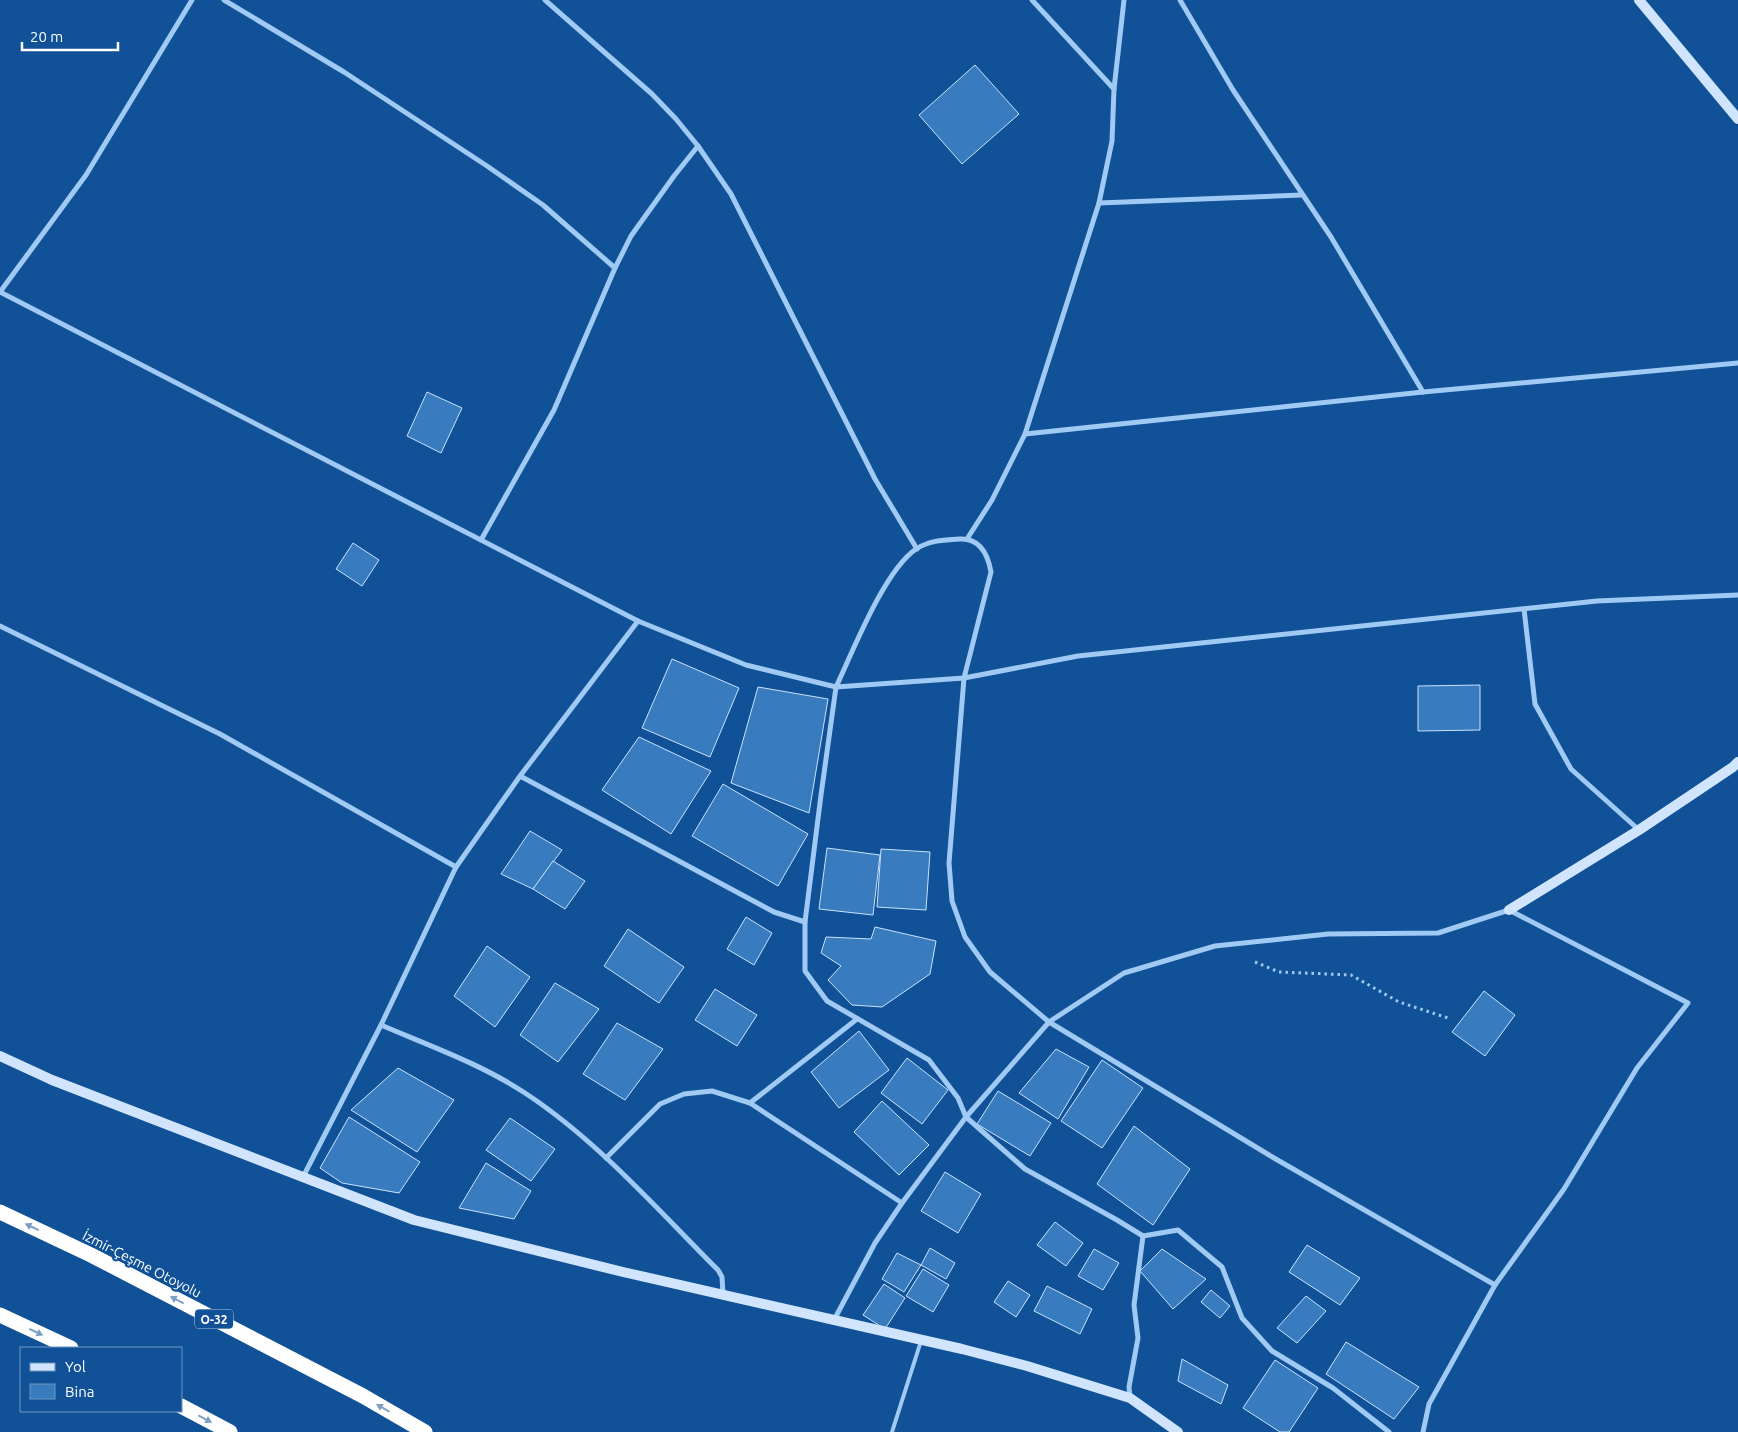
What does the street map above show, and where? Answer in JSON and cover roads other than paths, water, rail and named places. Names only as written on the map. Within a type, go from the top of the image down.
[{"type":"highway","name":"İzmir-Çeşme Otoyolu","points":[[0,1212],[100,1260],[363,1396],[425,1432]]},
{"type":"highway","points":[[0,1315],[69,1347]]},
{"type":"highway","points":[[182,1407],[230,1432]]},
{"type":"street","points":[[192,0],[86,175],[0,292],[638,621],[746,665],[836,687],[964,678],[1078,656],[1597,601],[1738,595]]},
{"type":"street","points":[[224,0],[344,72],[487,166],[543,205],[615,268]]},
{"type":"street","points":[[545,0],[652,94],[676,119],[698,146],[731,194],[875,479],[917,549]]},
{"type":"street","points":[[1032,0],[1114,89]]},
{"type":"street","points":[[967,539],[1001,483],[1025,434],[1099,203],[1112,142],[1114,89],[1124,0]]},
{"type":"street","points":[[1180,0],[1233,90],[1330,237],[1423,392]]},
{"type":"street","points":[[1639,0],[1738,120]]},
{"type":"street","points":[[481,540],[554,410],[615,268],[631,236],[651,206],[698,146]]},
{"type":"street","points":[[1099,203],[1302,195]]},
{"type":"street","points":[[1025,434],[1423,392],[1738,363]]},
{"type":"street","points":[[1389,1432],[1333,1388],[1272,1351],[1242,1318],[1222,1267],[1178,1230],[1143,1236],[1025,1169],[966,1117],[958,1098],[929,1060],[827,1001],[805,971],[805,922],[820,795],[836,687],[886,585],[900,563],[917,549],[933,541],[967,539],[976,543],[984,550],[989,560],[991,572],[964,678],[949,864],[952,901],[965,937],[990,972],[1049,1022],[1274,1158],[1496,1285]]},
{"type":"street","points":[[1524,609],[1535,704],[1571,769],[1639,830]]},
{"type":"street","points":[[303,1178],[381,1025],[456,867],[520,776],[638,621]]},
{"type":"street","points":[[0,626],[220,734],[456,867]]},
{"type":"street","points":[[834,1320],[875,1243],[902,1203],[966,1117],[1049,1022],[1124,973],[1215,946],[1328,934],[1438,933],[1509,910],[1639,830],[1736,766]]},
{"type":"street","points":[[520,776],[774,912],[805,922]]},
{"type":"street","points":[[1423,1432],[1429,1404],[1496,1285],[1564,1189],[1637,1068],[1688,1003],[1509,910]]},
{"type":"street","points":[[750,1103],[857,1019]]},
{"type":"street","points":[[381,1025],[480,1068],[524,1092],[583,1136],[718,1270],[722,1277],[723,1294]]},
{"type":"street","points":[[0,1056],[52,1080],[414,1220],[623,1272],[1027,1366],[1130,1398],[1177,1432]]},
{"type":"street","points":[[606,1158],[660,1104],[684,1094],[712,1092],[750,1103],[902,1203]]},
{"type":"street","points":[[1130,1398],[1129,1387],[1138,1338],[1134,1305],[1143,1236]]},
{"type":"lane","points":[[892,1432],[921,1340]]}]
